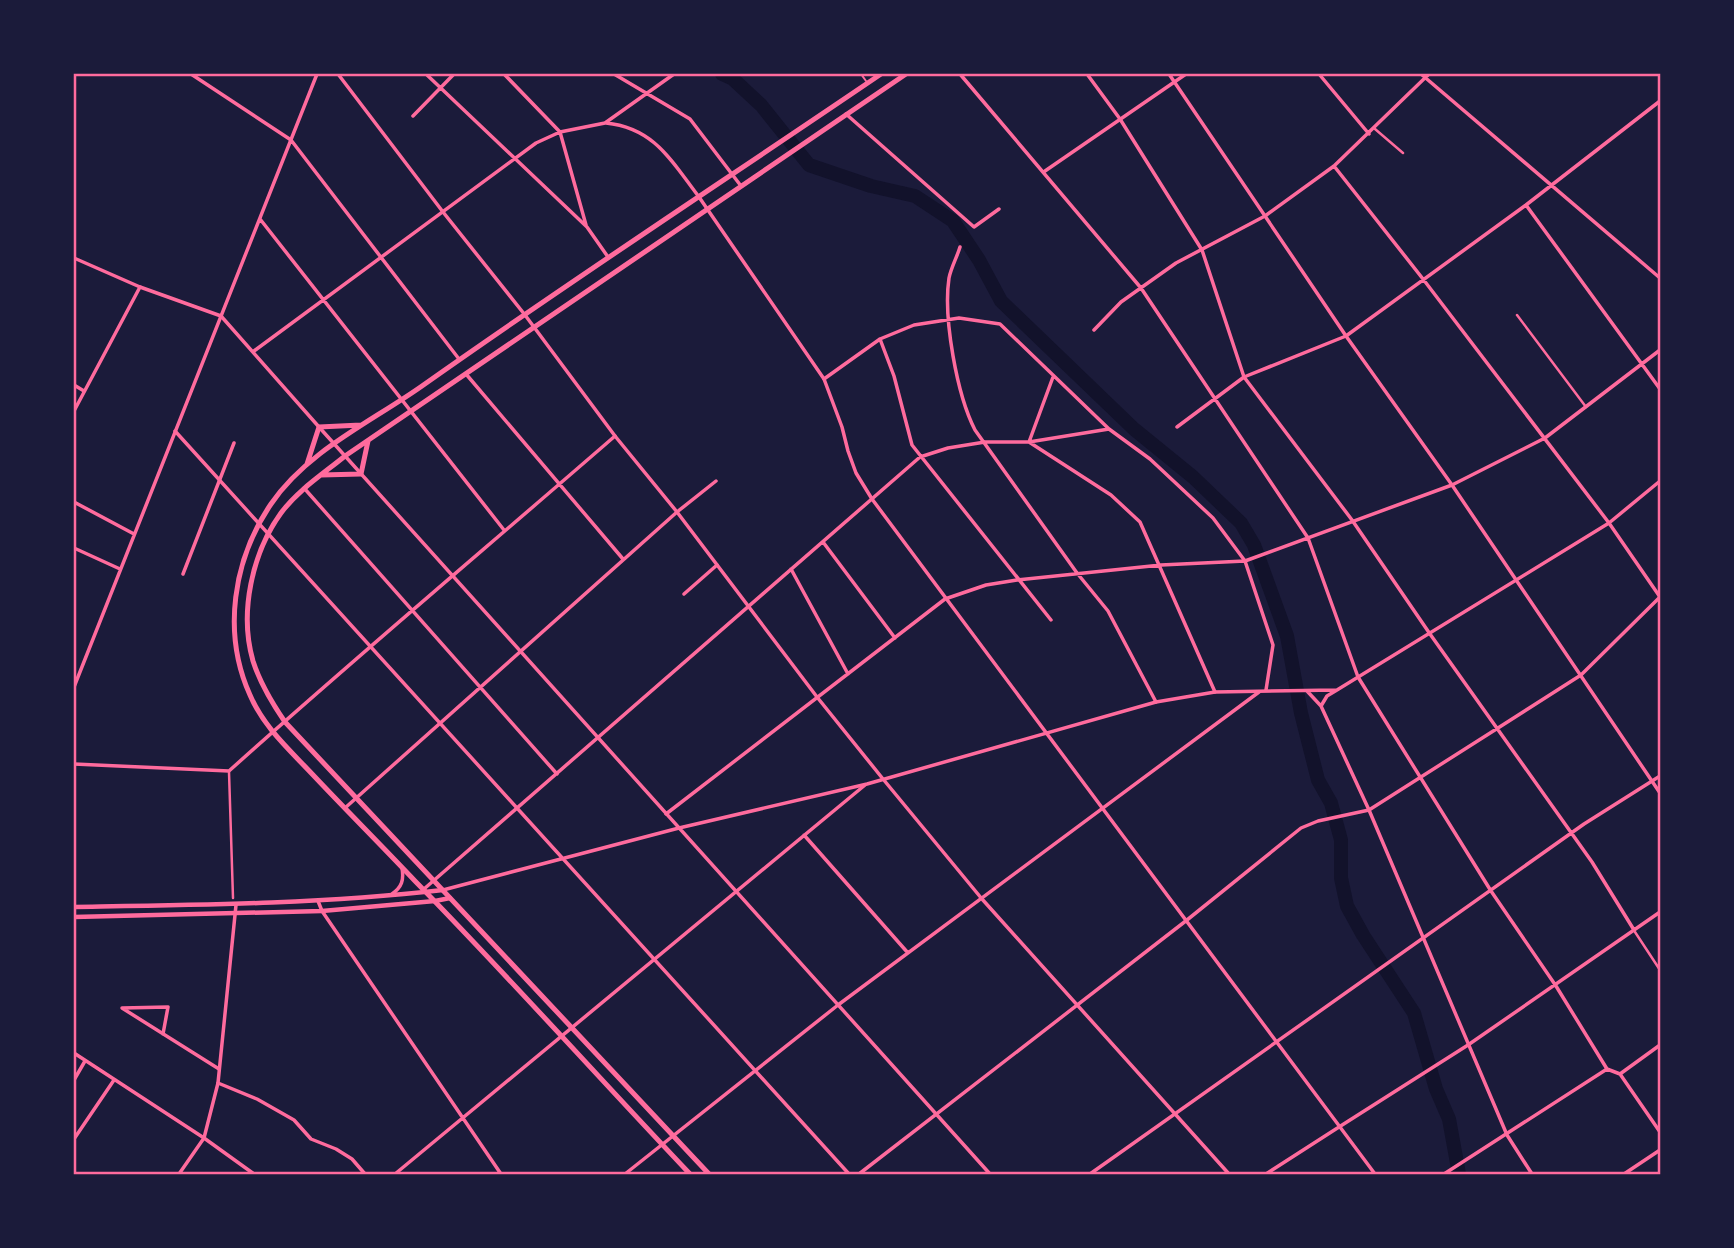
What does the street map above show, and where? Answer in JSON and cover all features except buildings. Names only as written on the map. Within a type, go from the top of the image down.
[{"type":"main road","points":[[690,1174],[435,901],[273,733],[251,698],[240,670],[233,623],[234,600],[243,561],[259,523],[283,488],[307,465],[361,425],[402,400],[608,257],[881,74]]},
{"type":"main road","points":[[709,1174],[285,722],[260,681],[253,659],[248,629],[252,580],[269,534],[280,514],[304,488],[345,456],[906,74]]},
{"type":"main road","points":[[307,465],[319,427],[361,425]]},
{"type":"main road","points":[[321,475],[361,474],[368,441]]},
{"type":"main road","points":[[74,906],[236,905],[443,890]]},
{"type":"main road","points":[[74,917],[322,911],[450,898]]},
{"type":"main road","points":[[124,906],[124,917]]},
{"type":"street","points":[[191,74],[291,140],[459,359]]},
{"type":"street","points":[[74,687],[317,74]]},
{"type":"street","points":[[338,74],[535,327],[615,436],[677,512],[817,698],[982,899],[1173,1115],[1229,1174]]},
{"type":"street","points":[[426,74],[587,227],[608,257]]},
{"type":"street","points":[[413,116],[454,74]]},
{"type":"street","points":[[503,74],[560,132],[587,227]]},
{"type":"street","points":[[614,74],[690,119],[741,186]]},
{"type":"street","points":[[254,351],[537,143],[560,132],[605,122],[674,74]]},
{"type":"street","points":[[960,74],[1045,171],[1141,288],[1308,538],[1358,677],[1607,1069],[1620,1074],[1661,1132]]},
{"type":"street","points":[[1087,74],[1120,119],[1202,250],[1244,377],[1352,520],[1572,833],[1661,970]]},
{"type":"street","points":[[1169,74],[1661,793]]},
{"type":"street","points":[[1045,171],[1186,74]]},
{"type":"street","points":[[1319,74],[1369,135]]},
{"type":"street","points":[[1421,74],[1427,76],[1661,278]]},
{"type":"street","points":[[1094,330],[1121,302],[1176,264],[1265,216],[1334,166],[1427,76]]},
{"type":"street","points":[[1177,427],[1244,377],[1346,336],[1526,205],[1661,101]]},
{"type":"street","points":[[846,114],[974,227],[999,209]]},
{"type":"street","points":[[605,122],[632,127],[651,138],[699,197],[824,379],[856,473],[872,499],[1375,1174]]},
{"type":"street","points":[[1375,129],[1403,153]]},
{"type":"street","points":[[859,1174],[1187,920],[1301,828],[1318,821],[1369,810],[1581,675],[1661,597],[1545,438],[1334,166]]},
{"type":"street","points":[[1526,205],[1661,389]]},
{"type":"street","points":[[260,219],[504,530]]},
{"type":"street","points":[[960,247],[949,277],[948,319],[967,414],[975,430],[1077,573],[1108,611],[1156,702]]},
{"type":"street","points":[[74,258],[139,287],[221,316],[990,1174]]},
{"type":"street","points":[[74,411],[139,287]]},
{"type":"street","points":[[1517,316],[1586,407]]},
{"type":"street","points":[[824,379],[880,339],[914,325],[960,318],[1000,324],[1109,429],[1150,459],[1213,518],[1245,561],[1273,645],[1266,690]]},
{"type":"street","points":[[880,339],[894,376],[909,436],[920,457],[1051,620]]},
{"type":"street","points":[[666,814],[945,599],[986,585],[1017,580],[1161,565],[1245,561],[1274,551],[1452,485],[1545,438],[1661,350]]},
{"type":"street","points":[[466,374],[624,560]]},
{"type":"street","points":[[1028,442],[1053,376]]},
{"type":"street","points":[[74,386],[84,391]]},
{"type":"street","points":[[425,891],[920,457],[947,448],[985,442],[1028,442],[1109,429]]},
{"type":"street","points":[[175,431],[849,1174]]},
{"type":"street","points":[[74,764],[229,771],[615,436]]},
{"type":"street","points":[[1028,442],[1111,495],[1140,522],[1215,692]]},
{"type":"street","points":[[183,574],[234,443]]},
{"type":"street","points":[[344,808],[677,512],[716,481]]},
{"type":"street","points":[[1321,706],[1327,696],[1609,523],[1661,481]]},
{"type":"street","points":[[304,488],[557,774]]},
{"type":"street","points":[[74,502],[134,534]]},
{"type":"street","points":[[823,542],[895,638]]},
{"type":"street","points":[[74,548],[120,569]]},
{"type":"street","points":[[684,594],[717,565]]},
{"type":"street","points":[[792,569],[848,674]]},
{"type":"street","points":[[625,1174],[838,1005],[1261,690]]},
{"type":"street","points":[[443,890],[679,828],[867,784],[1156,702],[1215,692],[1337,690]]},
{"type":"street","points":[[1307,691],[1321,706],[1369,810],[1507,1135],[1532,1174]]},
{"type":"street","points":[[229,771],[233,898]]},
{"type":"street","points":[[1090,1174],[1572,833],[1661,776]]},
{"type":"street","points":[[395,1174],[867,784]]},
{"type":"street","points":[[804,835],[908,953]]},
{"type":"street","points":[[392,895],[403,880],[401,866]]},
{"type":"street","points":[[450,898],[460,887]]},
{"type":"street","points":[[318,901],[322,911],[501,1174]]},
{"type":"street","points":[[179,1174],[204,1138],[218,1083],[236,905]]},
{"type":"street","points":[[1266,1174],[1468,1045],[1661,912]]},
{"type":"street","points":[[163,1034],[168,1007],[122,1008],[132,1014],[163,1034],[219,1069]]},
{"type":"street","points":[[1620,1074],[1661,1045]]},
{"type":"street","points":[[74,1053],[254,1174]]},
{"type":"street","points":[[74,1080],[85,1061]]},
{"type":"street","points":[[1444,1174],[1607,1069]]},
{"type":"street","points":[[74,1139],[114,1080]]},
{"type":"street","points":[[218,1083],[257,1099],[294,1120],[310,1139],[336,1149],[352,1159],[365,1174]]},
{"type":"street","points":[[1624,1174],[1661,1150]]},
{"type":"lane","points":[[861,74],[867,83]]},
{"type":"waterway","points":[[722,74],[733,79],[761,105],[809,165],[871,186],[915,196],[953,221],[979,260],[1001,301],[1134,429],[1193,477],[1241,523],[1254,545],[1287,636],[1301,713],[1318,780],[1331,803],[1341,840],[1341,878],[1347,906],[1414,1013],[1436,1089],[1449,1119],[1459,1174]]}]
